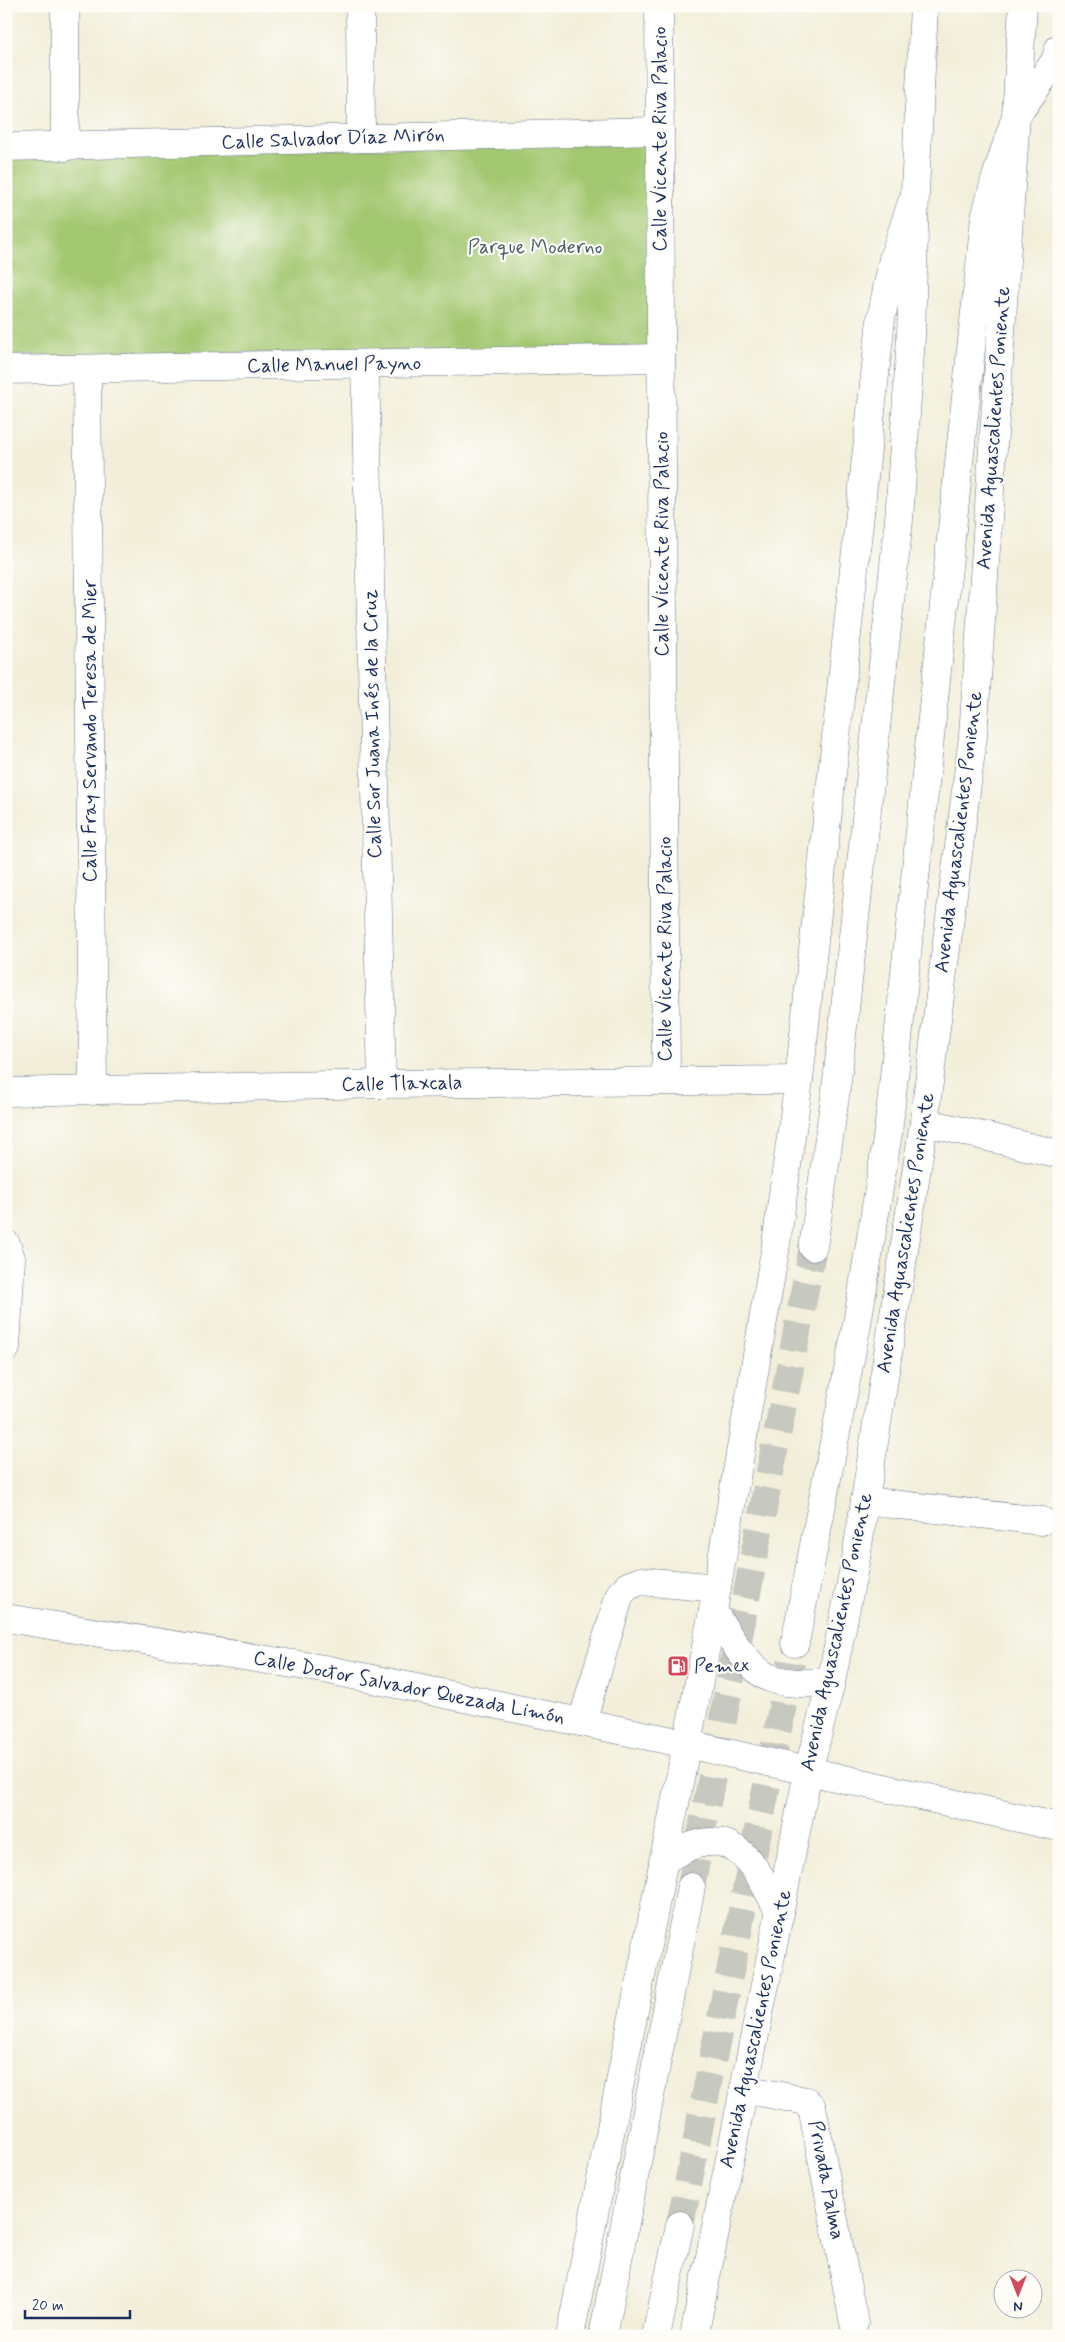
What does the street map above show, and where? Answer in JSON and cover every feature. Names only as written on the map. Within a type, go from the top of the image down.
[{"type":"street","points":[[65,6],[65,147]]},
{"type":"street","points":[[360,6],[361,138]]},
{"type":"street","name":"Calle Vicente Riva Palacio","points":[[659,6],[666,1082]]},
{"type":"street","points":[[813,1247],[836,1090],[899,520],[911,337],[915,192],[924,6]]},
{"type":"street","name":"Avenida Aguascalientes Poniente","points":[[694,2336],[808,1772],[831,1682],[856,1558],[924,1122],[973,736],[1023,6]]},
{"type":"street","name":"Avenida Aguascalientes Poniente","points":[[795,1643],[857,1324],[888,1133],[985,218],[1016,116],[1055,60],[1059,48]]},
{"type":"street","name":"Calle Salvador Díaz Mirón","points":[[6,147],[660,131]]},
{"type":"street","points":[[570,2336],[715,1600],[775,1251],[799,1080],[880,319],[893,259],[915,192]]},
{"type":"street","name":"Calle Manuel Payno","points":[[6,370],[364,365],[661,358]]},
{"type":"street","name":"Calle Sor Juana Inés de la Cruz","points":[[364,365],[382,1084]]},
{"type":"street","name":"Calle Fray Servando Teresa de Mier","points":[[87,370],[93,1091]]},
{"type":"street","name":"Calle Tlaxcala","points":[[6,1092],[382,1084],[799,1080]]},
{"type":"street","points":[[924,1122],[1059,1154]]},
{"type":"street","points":[[6,1244],[11,1258],[6,1348]]},
{"type":"street","points":[[865,1501],[1042,1521]]},
{"type":"street","points":[[582,1722],[620,1594],[628,1586],[641,1582],[715,1600]]},
{"type":"street","points":[[715,1600],[733,1645],[769,1677],[798,1683],[831,1682]]},
{"type":"street","name":"Calle Doctor Salvador Quezada Limón","points":[[6,1618],[324,1669],[687,1744],[1059,1827]]},
{"type":"street","points":[[663,1860],[680,1849],[694,1844],[708,1842],[735,1848],[743,1853],[756,1868],[780,1913]]},
{"type":"street","points":[[603,2336],[691,1887]]},
{"type":"street","name":"Privada Palma","points":[[744,2089],[806,2101],[812,2107],[854,2323]]},
{"type":"street","points":[[656,2336],[680,2225]]},
{"type":"green space","name":"Parque Moderno","points":[[648,143],[649,348],[6,356],[6,156]]},
{"type":"tunnel","points":[[691,1887],[813,1247]]},
{"type":"tunnel","points":[[680,2225],[795,1643]]},
{"type":"place","name":"Pemex","points":[[678,1666]]}]
